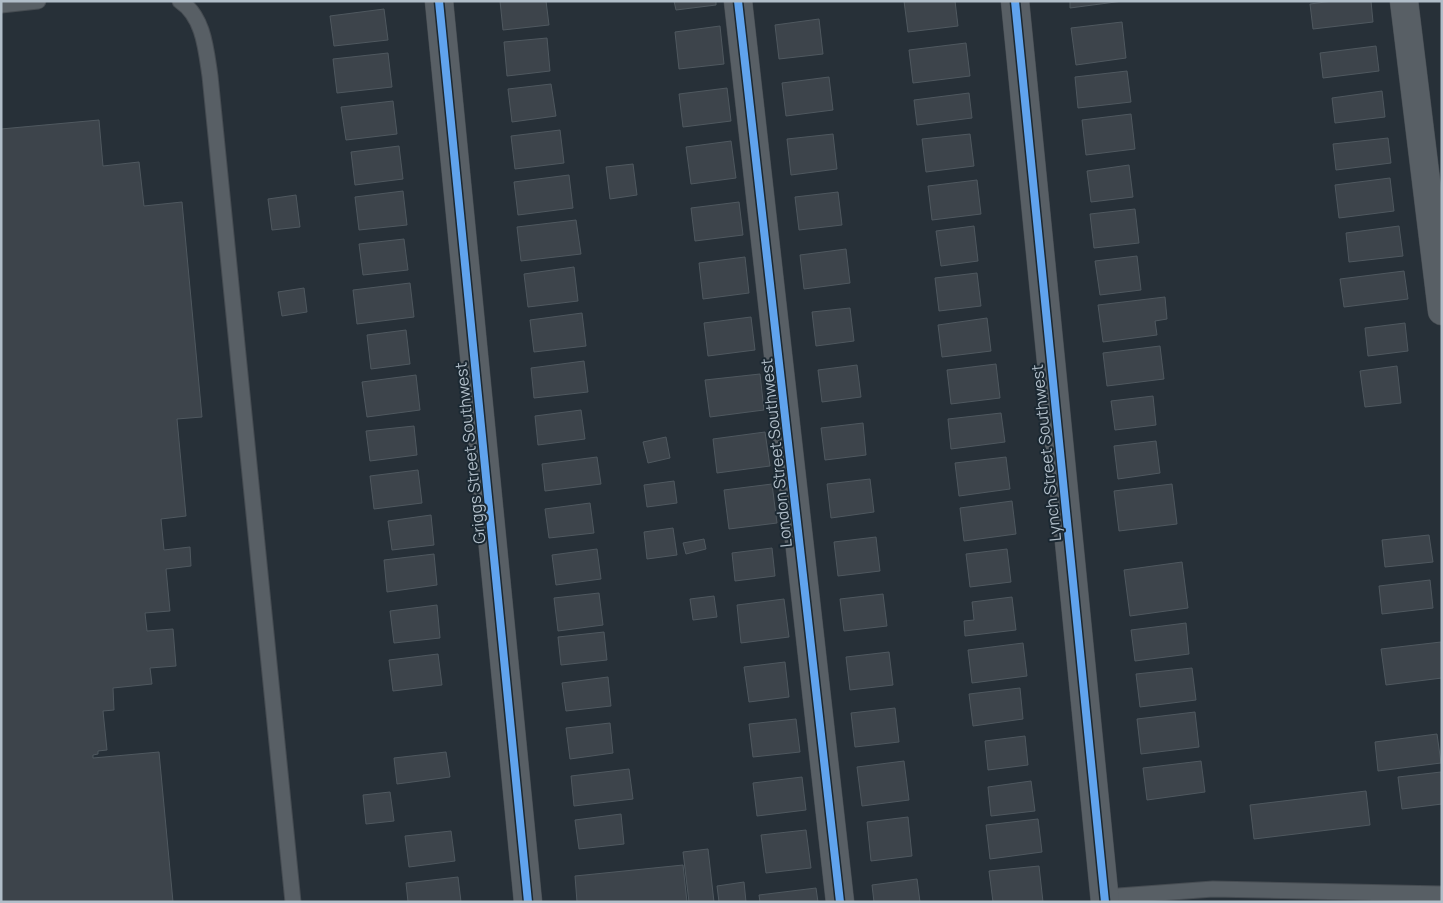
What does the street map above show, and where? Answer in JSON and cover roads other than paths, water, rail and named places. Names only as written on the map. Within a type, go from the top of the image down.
[{"type":"street","name":"Griggs Street Southwest","points":[[439,1],[528,902]]},
{"type":"street","name":"London Street Southwest","points":[[738,1],[840,902]]},
{"type":"street","name":"Lynch Street Southwest","points":[[1015,1],[1105,899]]},
{"type":"street","points":[[1404,1],[1442,310]]},
{"type":"lane","points":[[1,5],[38,1]]},
{"type":"lane","points":[[180,1],[196,18],[205,42],[210,76],[293,902]]},
{"type":"lane","points":[[1105,899],[1213,889],[1442,894]]}]
